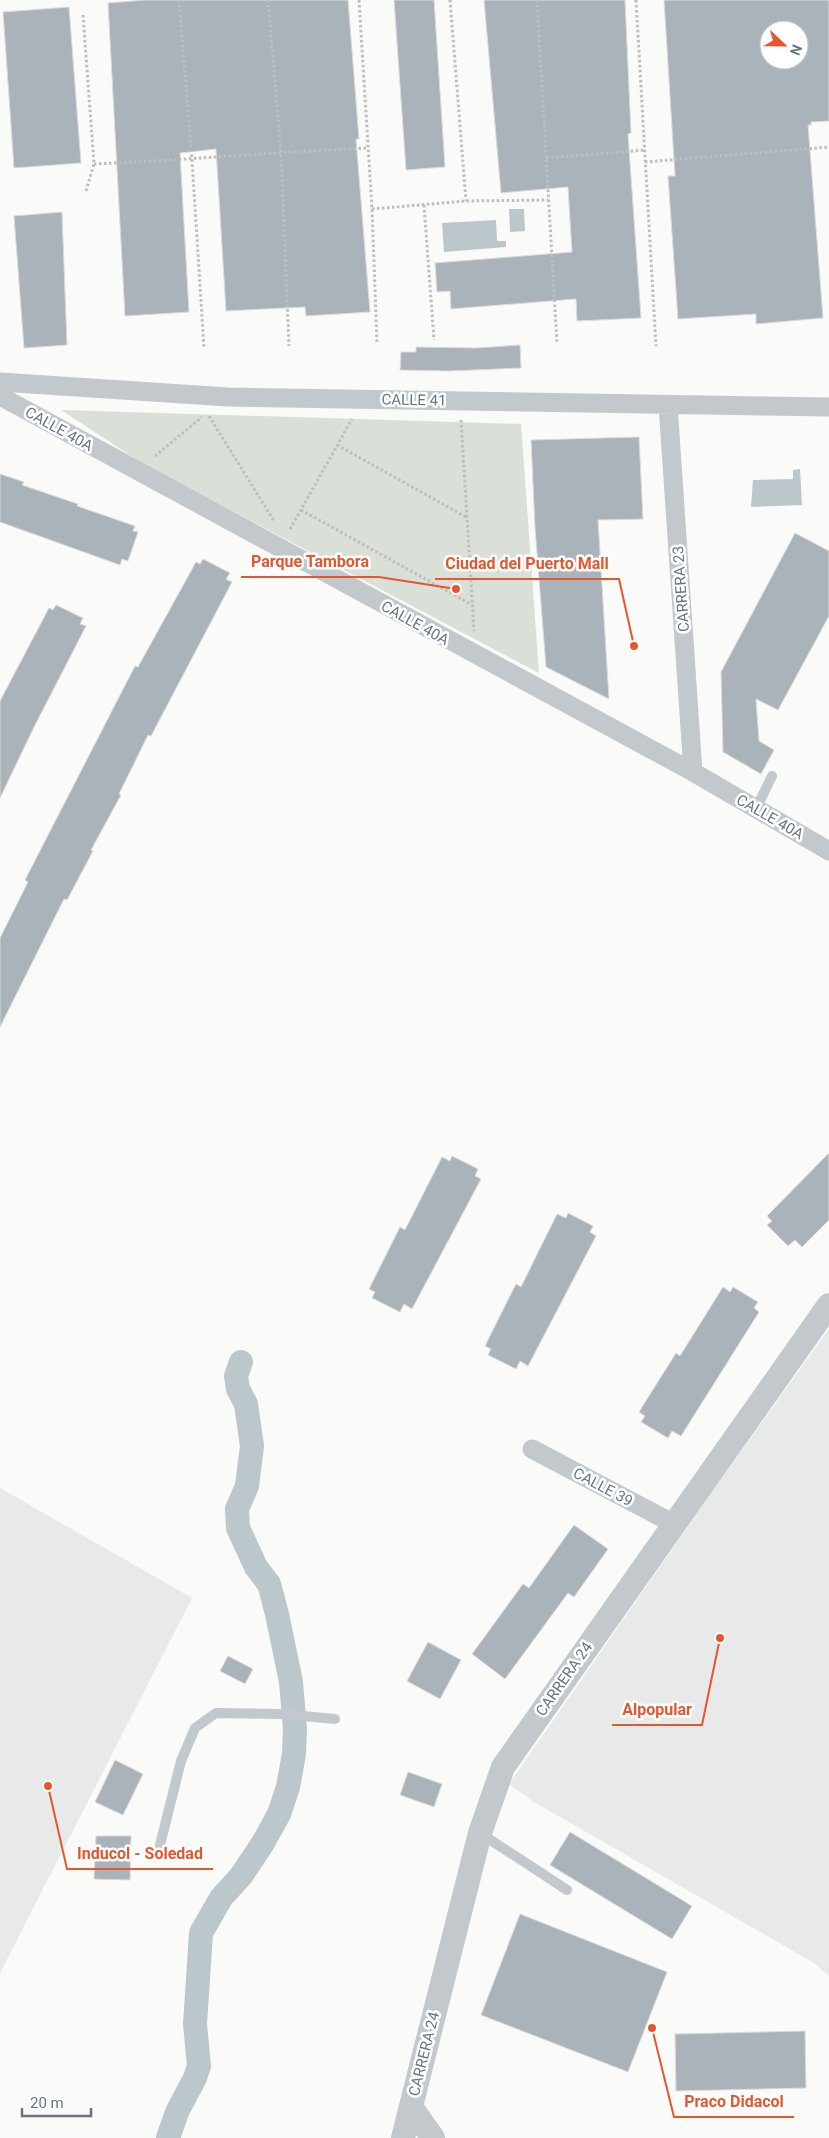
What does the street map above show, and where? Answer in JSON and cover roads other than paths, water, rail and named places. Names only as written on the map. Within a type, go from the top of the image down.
[{"type":"street","name":"CALLE 41","points":[[0,382],[228,397],[829,407]]},
{"type":"street","name":"CALLE 40A","points":[[0,396],[140,473],[283,544],[472,654],[693,772],[829,851]]},
{"type":"street","name":"CARRERA 23","points":[[668,405],[693,772]]},
{"type":"street","name":"CARRERA 24","points":[[403,2138],[480,1833],[503,1767],[829,1305]]},
{"type":"street","name":"CALLE 39","points":[[532,1449],[674,1524]]},
{"type":"street","name":"CARRERA 24","points":[[411,2107],[432,2138]]},
{"type":"lane","points":[[756,808],[772,776]]},
{"type":"lane","points":[[160,1845],[181,1761],[196,1728],[216,1713],[280,1714],[335,1719]]},
{"type":"lane","points":[[480,1833],[567,1890]]},
{"type":"waterway","points":[[168,2138],[177,2112],[195,2078],[199,2066],[195,2024],[201,1933],[221,1898],[241,1876],[263,1843],[279,1814],[288,1787],[294,1754],[295,1729],[291,1682],[277,1614],[269,1584],[256,1567],[238,1528],[237,1509],[247,1486],[252,1446],[246,1404],[238,1389],[236,1376],[241,1362]]},
{"type":"place","name":"Parque Tambora","points":[[456,589]]},
{"type":"place","name":"Ciudad del Puerto Mall","points":[[634,646]]},
{"type":"place","name":"Alpopular","points":[[720,1638]]},
{"type":"place","name":"Inducol - Soledad","points":[[48,1786]]},
{"type":"place","name":"Praco Didacol","points":[[652,2028]]}]
